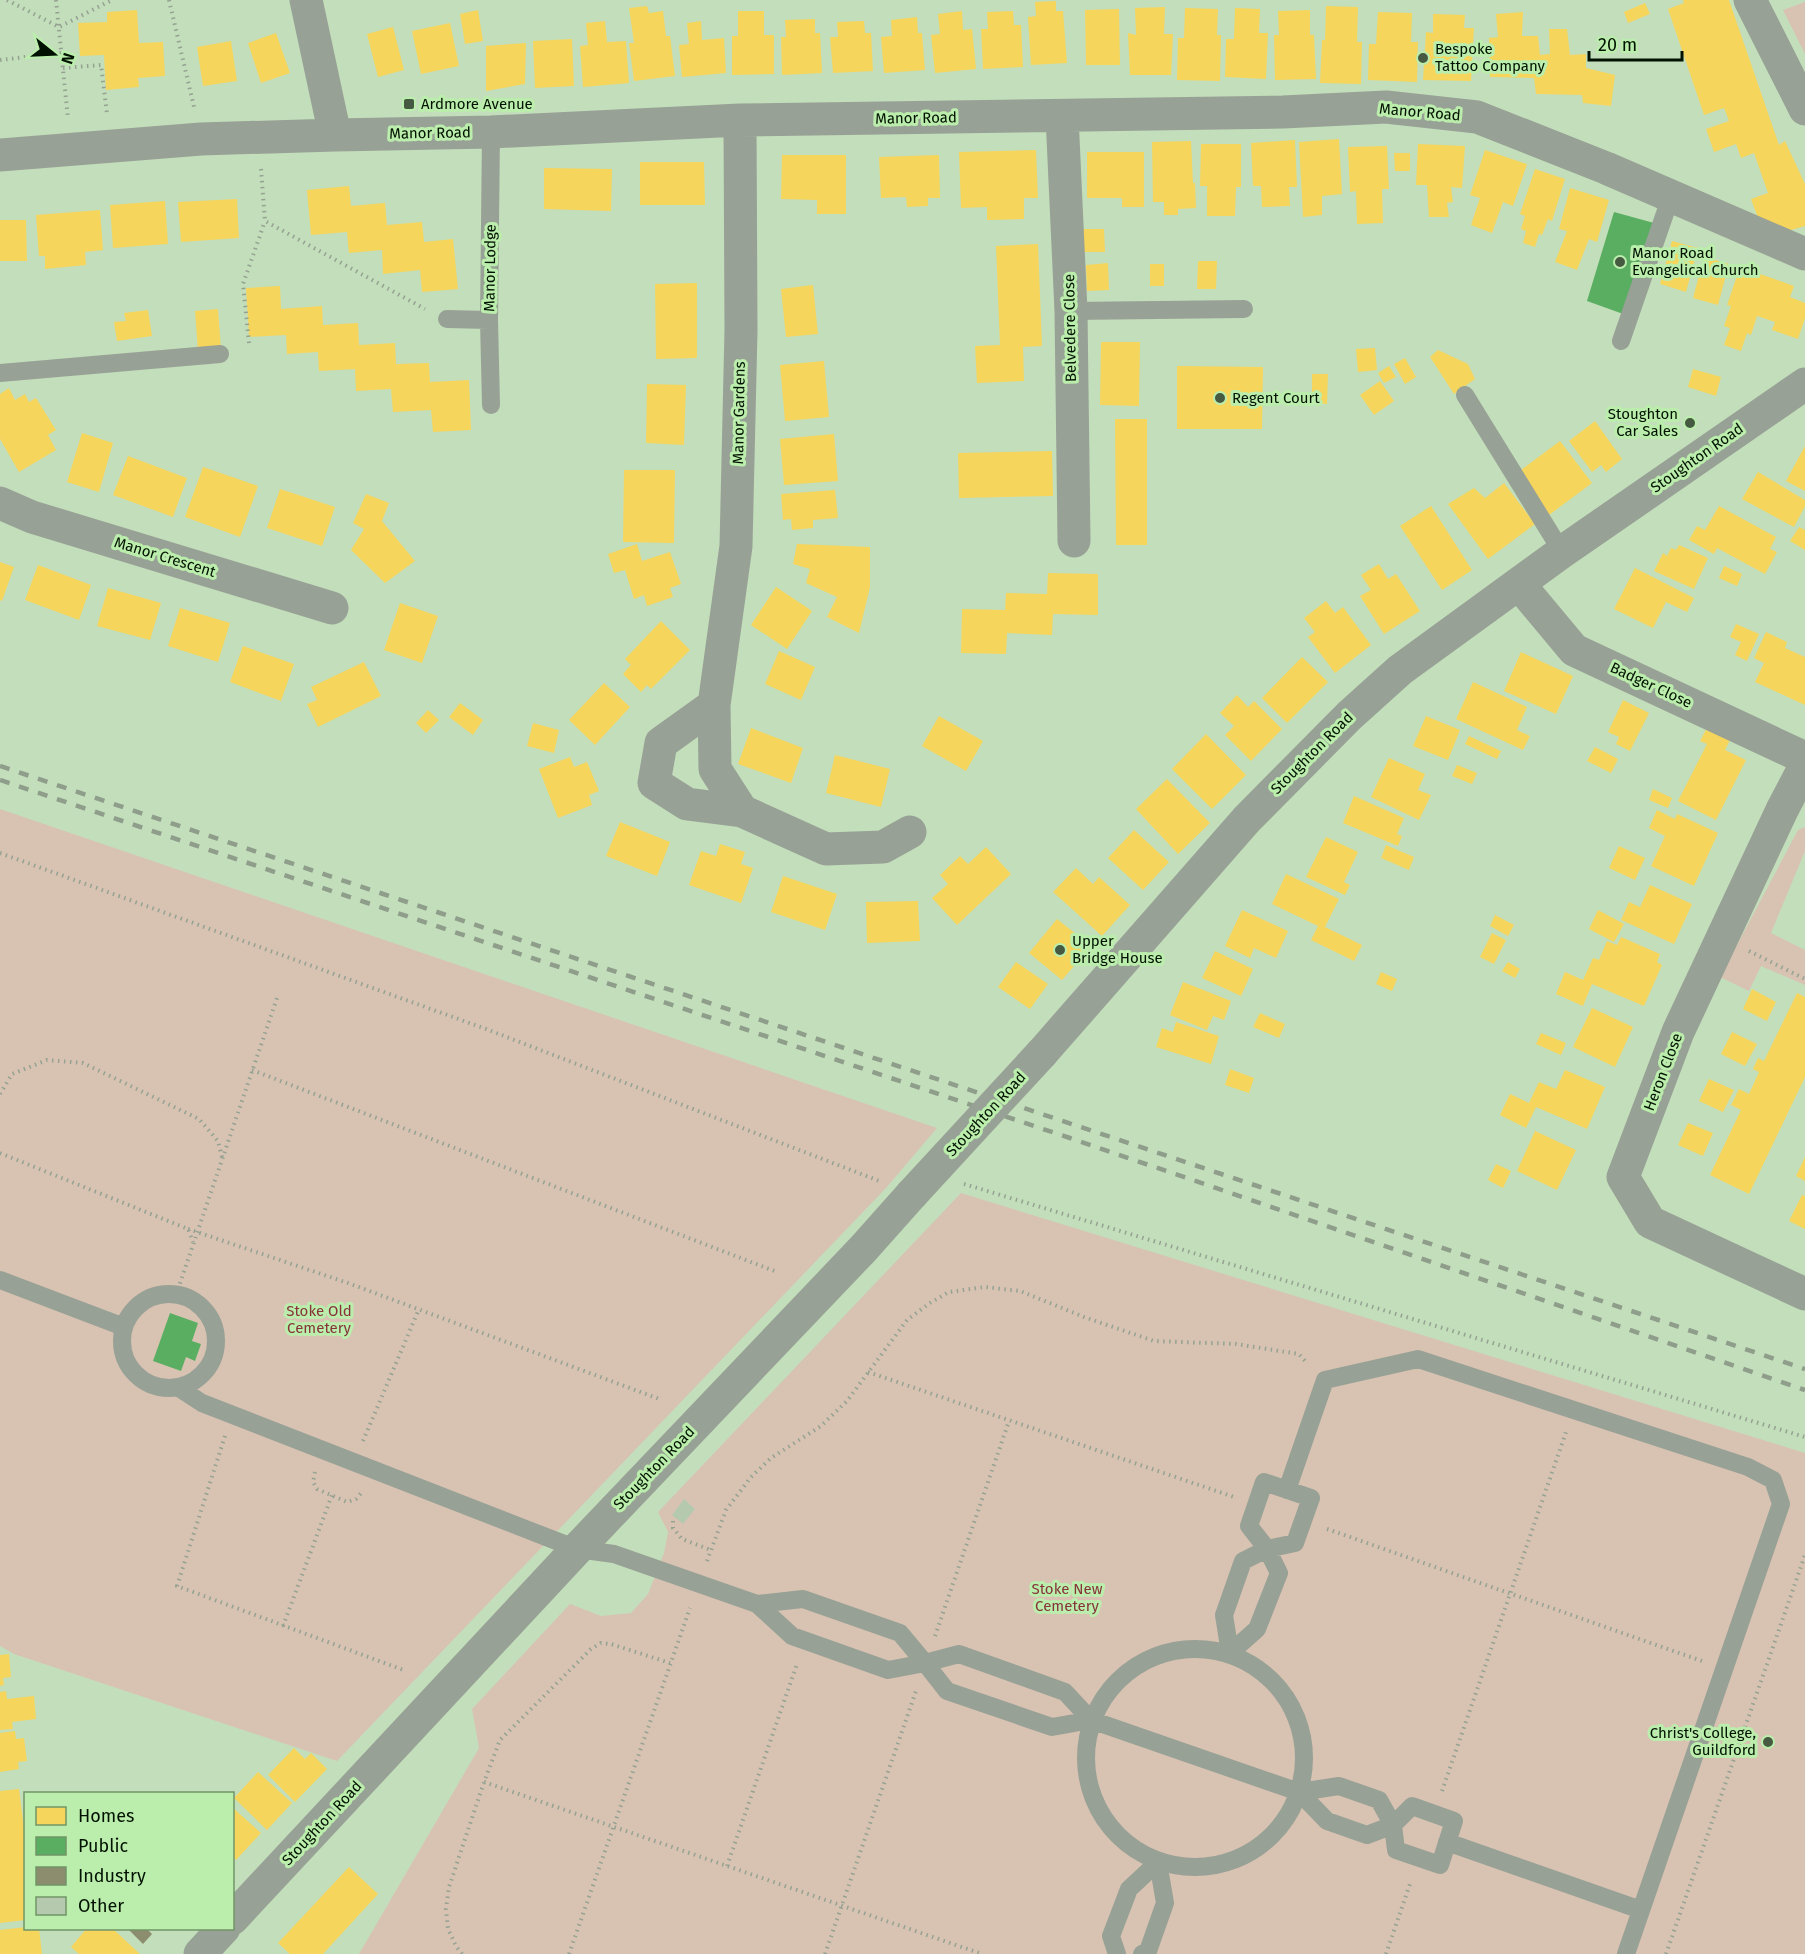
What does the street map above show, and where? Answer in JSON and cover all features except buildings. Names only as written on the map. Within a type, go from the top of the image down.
[{"type":"street","points":[[306,0],[335,135]]},
{"type":"street","points":[[1750,0],[1805,109]]},
{"type":"street","name":"Manor Road","points":[[0,155],[201,139],[491,132],[740,120],[1283,112],[1386,107],[1477,117],[1606,168],[1805,254]]},
{"type":"street","name":"Belvedere Close","points":[[1062,116],[1071,311],[1074,540]]},
{"type":"street","name":"Manor Gardens","points":[[740,120],[741,330],[736,546],[714,705],[715,769],[742,811]]},
{"type":"street","name":"Stoughton Road","points":[[234,1917],[863,1249],[1042,1053],[1217,853],[1315,749],[1400,670],[1562,552],[1805,384]]},
{"type":"street","name":"Manor Crescent","points":[[0,503],[32,517],[332,608]]},
{"type":"street","name":"Badger Close","points":[[1519,584],[1575,650],[1805,758]]},
{"type":"street","points":[[714,705],[661,743],[654,783],[687,804],[742,811],[826,849],[883,847],[910,832]]},
{"type":"street","name":"Heron Close","points":[[1805,766],[1678,1032],[1623,1177],[1650,1222],[1805,1294]]},
{"type":"street","points":[[200,1954],[223,1930]]},
{"type":"lane","name":"Manor Lodge","points":[[491,132],[489,321],[491,405]]},
{"type":"lane","points":[[1621,341],[1671,196]]},
{"type":"lane","points":[[1071,311],[1244,309]]},
{"type":"lane","points":[[447,319],[489,321]]},
{"type":"lane","points":[[0,373],[220,354]]},
{"type":"lane","points":[[1465,395],[1562,552]]},
{"type":"lane","points":[[0,1280],[123,1328]]},
{"type":"lane","points":[[154,1296],[185,1296],[198,1304],[208,1315],[215,1329],[216,1344],[213,1359],[205,1372],[194,1382],[179,1388],[163,1389],[147,1383],[134,1374],[126,1360],[122,1344],[123,1328],[130,1314],[141,1303],[154,1296]]},
{"type":"lane","points":[[1287,1490],[1325,1380],[1418,1359],[1748,1467],[1773,1480],[1781,1504],[1626,1954]]},
{"type":"lane","points":[[179,1388],[202,1402],[578,1549],[614,1554],[757,1604],[792,1636],[888,1670],[959,1654],[1065,1692],[1091,1720],[1299,1792],[1327,1821],[1367,1835],[1393,1825],[1412,1806],[1454,1821],[1440,1865],[1396,1850],[1393,1825],[1379,1800],[1339,1786],[1299,1792]]},
{"type":"lane","points":[[1230,1653],[1224,1615],[1243,1561],[1267,1549],[1295,1543],[1311,1498],[1264,1482],[1249,1527],[1267,1549],[1279,1573],[1257,1629],[1230,1653]]},
{"type":"lane","points":[[757,1604],[802,1599],[900,1633],[947,1691],[1041,1724],[1052,1727],[1091,1720]]},
{"type":"lane","points":[[1193,1647],[1230,1653],[1260,1668],[1285,1693],[1300,1724],[1305,1758],[1299,1792],[1284,1823],[1258,1848],[1238,1858],[1227,1863],[1192,1868],[1158,1862],[1130,1847],[1108,1826],[1092,1800],[1085,1769],[1091,1720],[1123,1673],[1155,1654],[1193,1647]]},
{"type":"lane","points":[[1447,1842],[1641,1910]]},
{"type":"lane","points":[[1117,1954],[1111,1936],[1129,1889],[1158,1862]]},
{"type":"lane","points":[[1142,1954],[1148,1951],[1165,1903],[1158,1862]]},
{"type":"path","points":[[7,0],[59,27]]},
{"type":"path","points":[[56,0],[70,149]]},
{"type":"path","points":[[59,27],[112,0]]},
{"type":"path","points":[[169,0],[201,139]]},
{"type":"path","points":[[0,60],[62,53]]},
{"type":"path","points":[[63,68],[100,65],[111,146]]},
{"type":"path","points":[[249,343],[243,284],[264,221],[258,138]]},
{"type":"path","points":[[264,221],[430,312],[447,319]]},
{"type":"path","points":[[0,853],[486,1029],[912,1194]]},
{"type":"path","points":[[1722,938],[1805,979]]},
{"type":"path","points":[[176,1295],[277,998]]},
{"type":"path","points":[[0,1094],[12,1074],[47,1060],[83,1063],[199,1119],[218,1141],[222,1157]]},
{"type":"path","points":[[252,1071],[777,1272]]},
{"type":"path","points":[[0,1153],[188,1229],[348,1283],[662,1400]]},
{"type":"path","points":[[957,1182],[1805,1437]]},
{"type":"path","points":[[188,1229],[194,1243]]},
{"type":"path","points":[[569,1954],[726,1510],[751,1478],[771,1458],[821,1426],[846,1401],[907,1320],[949,1292],[985,1287],[1020,1291],[1084,1317],[1154,1341],[1236,1344],[1299,1354],[1325,1380]]},
{"type":"path","points":[[354,1462],[419,1310]]},
{"type":"path","points":[[868,1372],[1256,1504]]},
{"type":"path","points":[[1434,1814],[1574,1409]]},
{"type":"path","points":[[232,1414],[177,1586],[406,1671]]},
{"type":"path","points":[[825,1954],[1009,1421]]},
{"type":"path","points":[[283,1626],[332,1495]]},
{"type":"path","points":[[673,1521],[672,1528],[682,1539],[711,1550]]},
{"type":"path","points":[[1303,1521],[1725,1669]]},
{"type":"path","points":[[1666,1954],[1805,1555]]},
{"type":"path","points":[[727,1866],[805,1641]]},
{"type":"path","points":[[462,1954],[448,1929],[446,1909],[449,1887],[500,1740],[591,1649],[601,1643],[611,1644],[670,1663]]},
{"type":"path","points":[[484,1782],[982,1954]]},
{"type":"path","points":[[1386,1954],[1419,1858]]},
{"type":"green space","points":[[1805,2],[1805,54],[1783,10]]},
{"type":"green space","name":"Stoke Old Cemetery","points":[[0,809],[937,1128],[886,1188],[337,1761],[14,1654],[0,1646]]},
{"type":"green space","points":[[1805,827],[1805,851],[1771,933],[1805,950],[1805,985],[1761,966],[1749,991],[1720,977],[1798,830]]},
{"type":"green space","name":"Stoke New Cemetery","points":[[961,1193],[1805,1453],[1805,1954],[359,1954],[479,1748],[472,1709],[570,1604],[601,1616],[631,1613],[648,1594],[664,1553],[668,1532],[658,1512]]},
{"type":"railway","points":[[0,766],[1805,1369]]},
{"type":"railway","points":[[0,780],[1070,1138],[1805,1390]]},
{"type":"place","name":"Bespoke Tattoo Company","points":[[1423,58]]},
{"type":"place","name":"Ardmore Avenue","points":[[409,104]]},
{"type":"place","name":"Manor Road Evangelical Church","points":[[1620,262]]},
{"type":"place","name":"Regent Court","points":[[1220,398]]},
{"type":"place","name":"Stoughton Car Sales","points":[[1690,423]]},
{"type":"place","name":"Upper Bridge House","points":[[1060,950]]},
{"type":"place","name":"Christ's College, Guildford","points":[[1768,1742]]}]
